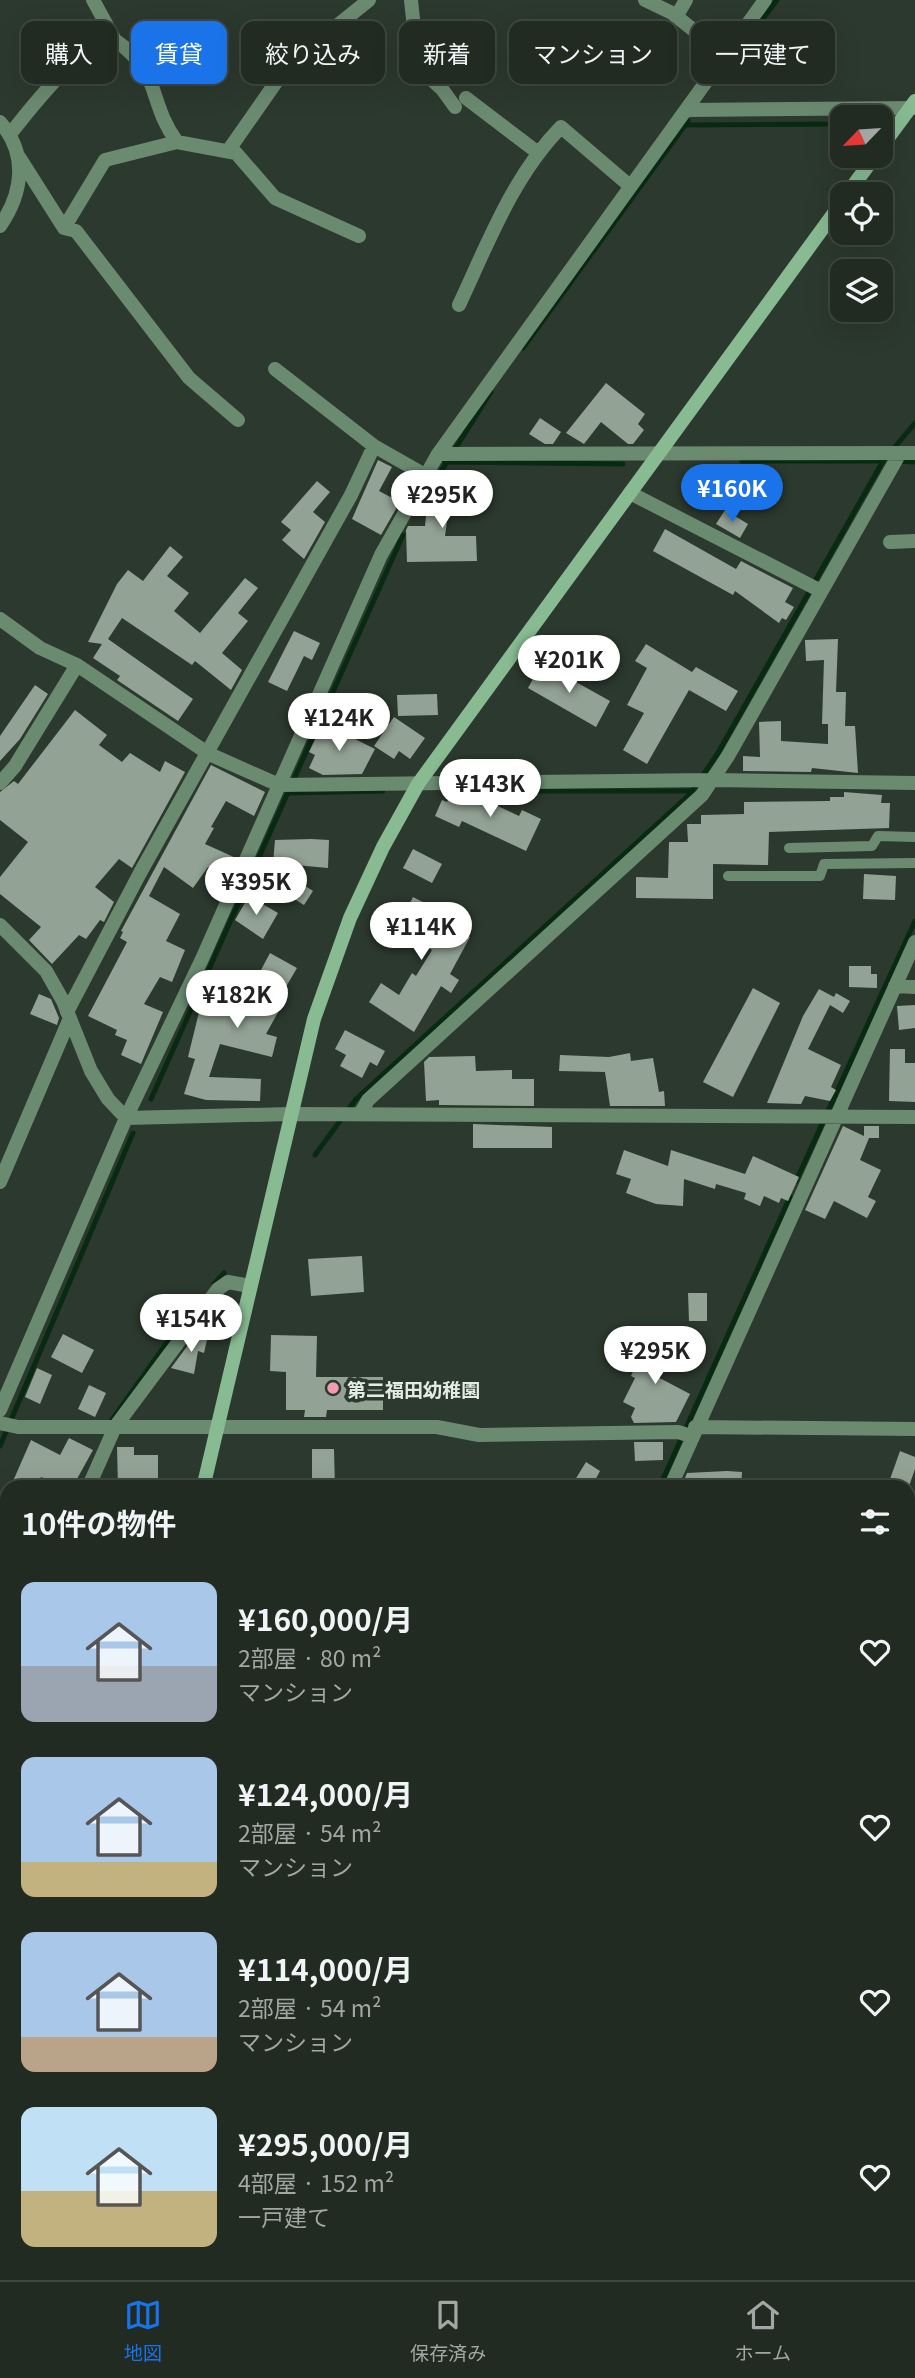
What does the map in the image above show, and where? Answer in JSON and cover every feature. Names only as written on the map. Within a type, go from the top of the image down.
[{"type":"street","points":[[93,0],[105,21]]},
{"type":"street","points":[[228,151],[288,65],[369,0]]},
{"type":"street","points":[[411,0],[418,67],[442,89],[537,152]]},
{"type":"street","points":[[645,0],[677,17],[691,28]]},
{"type":"street","points":[[677,17],[686,0]]},
{"type":"street","points":[[750,21],[765,0]]},
{"type":"street","points":[[117,41],[137,55],[153,83],[163,123],[177,142]]},
{"type":"street","points":[[10,134],[50,84]]},
{"type":"street","points":[[704,84],[447,454],[425,475],[381,555],[288,785],[126,1118],[3,1421],[110,1427],[437,1427],[480,1435],[915,1429]]},
{"type":"street","points":[[686,110],[913,106]]},
{"type":"street","points":[[893,132],[913,106]]},
{"type":"street","points":[[0,122],[10,134],[19,158],[64,228],[76,231],[189,378],[238,419]]},
{"type":"street","points":[[459,305],[507,203],[537,152],[561,127],[631,186]]},
{"type":"street","points":[[64,228],[106,160],[177,142],[236,153],[275,198],[359,236]]},
{"type":"street","points":[[0,226],[17,195],[19,158]]},
{"type":"street","points":[[205,1480],[314,1019],[349,918],[383,847],[418,784],[830,218]]},
{"type":"street","points":[[275,369],[374,446],[425,475]]},
{"type":"street","points":[[0,1182],[69,1015],[140,873],[209,754],[351,495],[374,446]]},
{"type":"street","points":[[447,454],[894,456],[915,453]]},
{"type":"street","points":[[356,1114],[368,1100],[702,795],[706,780],[815,587],[894,456]]},
{"type":"street","points":[[630,493],[815,587]]},
{"type":"street","points":[[890,542],[915,541]]},
{"type":"street","points":[[0,619],[40,648],[77,665],[209,754],[288,785],[706,780],[915,783]]},
{"type":"street","points":[[0,783],[15,766],[77,665]]},
{"type":"street","points":[[0,925],[46,971],[69,1015],[91,1072],[108,1099],[126,1118],[290,1114],[915,1117]]},
{"type":"street","points":[[672,1480],[687,1433],[830,1117],[915,942]]},
{"type":"street","points":[[895,986],[915,987]]},
{"type":"street","points":[[91,1480],[110,1427],[223,1283],[250,1286]]},
{"type":"lane","points":[[789,848],[872,846],[878,836],[915,837]]},
{"type":"lane","points":[[728,876],[820,876],[824,864],[915,863]]},
{"type":"building","points":[[606,383],[645,414],[638,424],[644,430],[633,444],[628,444],[601,422],[584,444],[566,433]]},
{"type":"building","points":[[540,418],[561,432],[553,444],[545,444],[529,434]]},
{"type":"building","points":[[378,460],[392,467],[379,491],[400,502],[381,535],[352,519]]},
{"type":"building","points":[[317,481],[330,492],[313,512],[325,522],[304,559],[282,540],[291,530],[281,522]]},
{"type":"building","points":[[445,482],[472,485],[469,509],[449,507],[445,536],[476,536],[477,561],[407,562],[406,530],[408,526],[425,526],[428,496],[443,498]]},
{"type":"building","points":[[725,510],[748,524],[740,538],[716,524]]},
{"type":"building","points":[[665,529],[736,569],[741,561],[793,588],[785,602],[794,607],[786,620],[782,618],[779,623],[735,591],[733,595],[653,551]]},
{"type":"building","points":[[170,546],[183,557],[167,576],[189,593],[174,611],[200,633],[245,578],[258,588],[238,613],[248,621],[222,653],[242,670],[231,690],[195,661],[192,665],[122,618],[108,639],[193,699],[178,721],[117,680],[120,676],[93,658],[102,644],[88,642],[117,584],[128,570],[143,581]]},
{"type":"building","points":[[294,631],[320,643],[312,660],[304,656],[287,691],[268,682]]},
{"type":"building","points":[[838,639],[836,692],[846,692],[845,726],[855,726],[858,773],[812,768],[811,772],[743,771],[743,756],[760,757],[759,722],[781,721],[781,741],[828,744],[828,724],[822,724],[824,660],[806,661],[805,640]]},
{"type":"building","points":[[646,644],[692,672],[696,667],[738,691],[726,711],[689,690],[647,764],[623,750],[644,713],[627,705],[647,668],[635,661]]},
{"type":"building","points":[[542,663],[610,701],[596,727],[528,688]]},
{"type":"building","points":[[35,685],[48,694],[20,739],[0,761],[0,736]]},
{"type":"building","points":[[437,694],[438,715],[398,716],[397,695]]},
{"type":"building","points":[[75,710],[107,735],[99,745],[122,762],[130,753],[160,772],[165,761],[185,772],[132,868],[119,859],[95,887],[114,902],[104,922],[100,920],[86,939],[79,935],[52,964],[29,940],[41,927],[0,894],[0,877],[28,842],[0,820],[0,792],[14,781],[18,784]]},
{"type":"building","points":[[394,717],[425,738],[410,759],[399,751],[394,759],[374,746]]},
{"type":"building","points":[[323,723],[375,749],[362,774],[323,775],[309,768],[315,755],[309,752]]},
{"type":"building","points":[[211,765],[265,792],[254,816],[226,801],[211,827],[214,828],[205,844],[236,858],[228,876],[208,867],[193,888],[164,867],[149,896],[180,914],[166,941],[185,950],[172,982],[160,977],[144,1004],[163,1012],[141,1064],[121,1055],[127,1040],[115,1035],[117,1030],[88,1016],[127,942],[120,938],[123,932],[121,931]]},
{"type":"building","points":[[844,792],[882,795],[881,803],[890,803],[889,828],[769,832],[768,865],[713,864],[713,899],[636,898],[636,877],[668,878],[669,842],[688,842],[687,824],[701,824],[701,815],[744,814],[744,802],[830,801],[830,797],[844,797]]},
{"type":"building","points":[[451,793],[469,800],[472,794],[519,816],[522,810],[541,819],[526,851],[462,821],[459,827],[435,816],[442,800],[447,802]]},
{"type":"building","points":[[275,840],[329,840],[328,868],[273,863]]},
{"type":"building","points":[[413,849],[442,864],[432,883],[403,868]]},
{"type":"building","points":[[287,874],[313,891],[304,905],[278,889]]},
{"type":"building","points":[[864,874],[896,876],[895,900],[863,899]]},
{"type":"building","points":[[249,896],[278,913],[263,939],[235,920]]},
{"type":"building","points":[[413,897],[446,914],[442,922],[470,937],[450,974],[459,980],[451,993],[441,986],[414,1032],[369,1002],[381,983],[399,995],[412,973],[416,976],[432,950],[395,930],[397,926],[379,919],[385,903],[406,911]]},
{"type":"building","points":[[270,953],[297,968],[277,1002],[282,1005],[266,1034],[277,1037],[272,1057],[220,1044],[209,1077],[261,1079],[260,1101],[206,1100],[184,1094],[195,1059],[188,1057],[200,1008],[206,1010],[228,971],[253,985]]},
{"type":"building","points":[[849,966],[871,966],[871,974],[877,974],[877,988],[849,987]]},
{"type":"building","points":[[753,988],[780,1003],[733,1097],[703,1082]]},
{"type":"building","points":[[819,989],[834,997],[836,993],[850,1001],[843,1013],[830,1005],[808,1049],[841,1065],[831,1087],[836,1090],[830,1101],[805,1096],[801,1104],[767,1103],[803,1016]]},
{"type":"building","points":[[39,994],[51,999],[59,1018],[57,1025],[30,1014]]},
{"type":"building","points":[[915,1005],[915,1028],[899,1030],[897,1006]]},
{"type":"building","points":[[345,1030],[385,1051],[377,1066],[370,1062],[362,1078],[340,1066],[346,1055],[335,1049]]},
{"type":"building","points":[[890,1049],[905,1049],[905,1063],[915,1063],[915,1102],[889,1101]]},
{"type":"building","points":[[630,1053],[631,1061],[653,1058],[659,1092],[664,1091],[665,1106],[610,1106],[605,1072],[559,1071],[560,1055],[609,1057]]},
{"type":"building","points":[[475,1056],[476,1071],[512,1070],[512,1079],[534,1079],[534,1106],[439,1105],[439,1100],[426,1101],[424,1062],[429,1057]]},
{"type":"building","points":[[473,1124],[552,1127],[552,1148],[473,1148]]},
{"type":"building","points":[[843,1126],[864,1136],[864,1126],[879,1126],[879,1138],[869,1138],[860,1160],[881,1170],[868,1197],[876,1201],[867,1218],[834,1201],[825,1219],[805,1210]]},
{"type":"building","points":[[624,1150],[668,1166],[671,1150],[745,1174],[753,1156],[799,1177],[788,1201],[781,1198],[779,1203],[764,1196],[760,1206],[744,1199],[746,1193],[716,1184],[715,1189],[684,1179],[683,1206],[656,1204],[626,1193],[631,1179],[616,1174]]},
{"type":"building","points":[[362,1256],[364,1292],[311,1296],[308,1259]]},
{"type":"building","points":[[688,1293],[707,1293],[707,1321],[689,1321]]},
{"type":"building","points":[[656,1326],[674,1334],[652,1374],[690,1394],[676,1422],[634,1423],[631,1417],[635,1408],[623,1402],[635,1378],[631,1376],[644,1348],[647,1349]]},
{"type":"building","points":[[197,1333],[208,1335],[204,1353],[198,1351],[194,1374],[171,1368]]},
{"type":"building","points":[[63,1334],[94,1350],[82,1373],[51,1357]]},
{"type":"building","points":[[271,1335],[317,1336],[316,1377],[383,1377],[383,1410],[327,1410],[326,1417],[304,1417],[305,1410],[286,1410],[286,1372],[270,1371]]},
{"type":"building","points":[[37,1368],[52,1375],[40,1404],[25,1397]]},
{"type":"building","points":[[89,1385],[106,1393],[95,1417],[78,1409]]},
{"type":"building","points":[[69,1438],[93,1450],[76,1480],[49,1480],[41,1477],[39,1480],[14,1480],[31,1440],[60,1455]]},
{"type":"building","points":[[634,1442],[663,1442],[663,1460],[635,1461]]},
{"type":"building","points":[[117,1447],[134,1447],[134,1455],[158,1455],[158,1480],[118,1480]]},
{"type":"building","points":[[312,1449],[334,1449],[335,1480],[312,1480]]},
{"type":"building","points":[[900,1451],[915,1457],[911,1480],[890,1480]]},
{"type":"building","points":[[586,1462],[600,1471],[595,1480],[575,1480]]},
{"type":"building","points":[[742,1472],[742,1480],[684,1480],[687,1473]]},
{"type":"waterway","points":[[761,21],[777,0]]},
{"type":"waterway","points":[[523,348],[688,121]]},
{"type":"waterway","points":[[685,125],[830,124]]},
{"type":"waterway","points":[[418,508],[491,392]]},
{"type":"waterway","points":[[315,1155],[356,1099],[690,794],[718,753],[883,461],[915,423]]},
{"type":"waterway","points":[[742,461],[883,461]]},
{"type":"waterway","points":[[896,461],[915,462]]},
{"type":"waterway","points":[[445,462],[623,464]]},
{"type":"waterway","points":[[151,1099],[403,535]]},
{"type":"waterway","points":[[288,793],[383,791]]},
{"type":"waterway","points":[[451,791],[693,791]]},
{"type":"waterway","points":[[796,1181],[915,921]]},
{"type":"waterway","points":[[0,1446],[133,1133]]},
{"type":"waterway","points":[[663,1480],[790,1197]]},
{"type":"waterway","points":[[214,1284],[224,1273]]},
{"type":"waterway","points":[[109,1424],[201,1300]]},
{"type":"place","name":"第二福田幼稚園","points":[[333,1388]]}]
